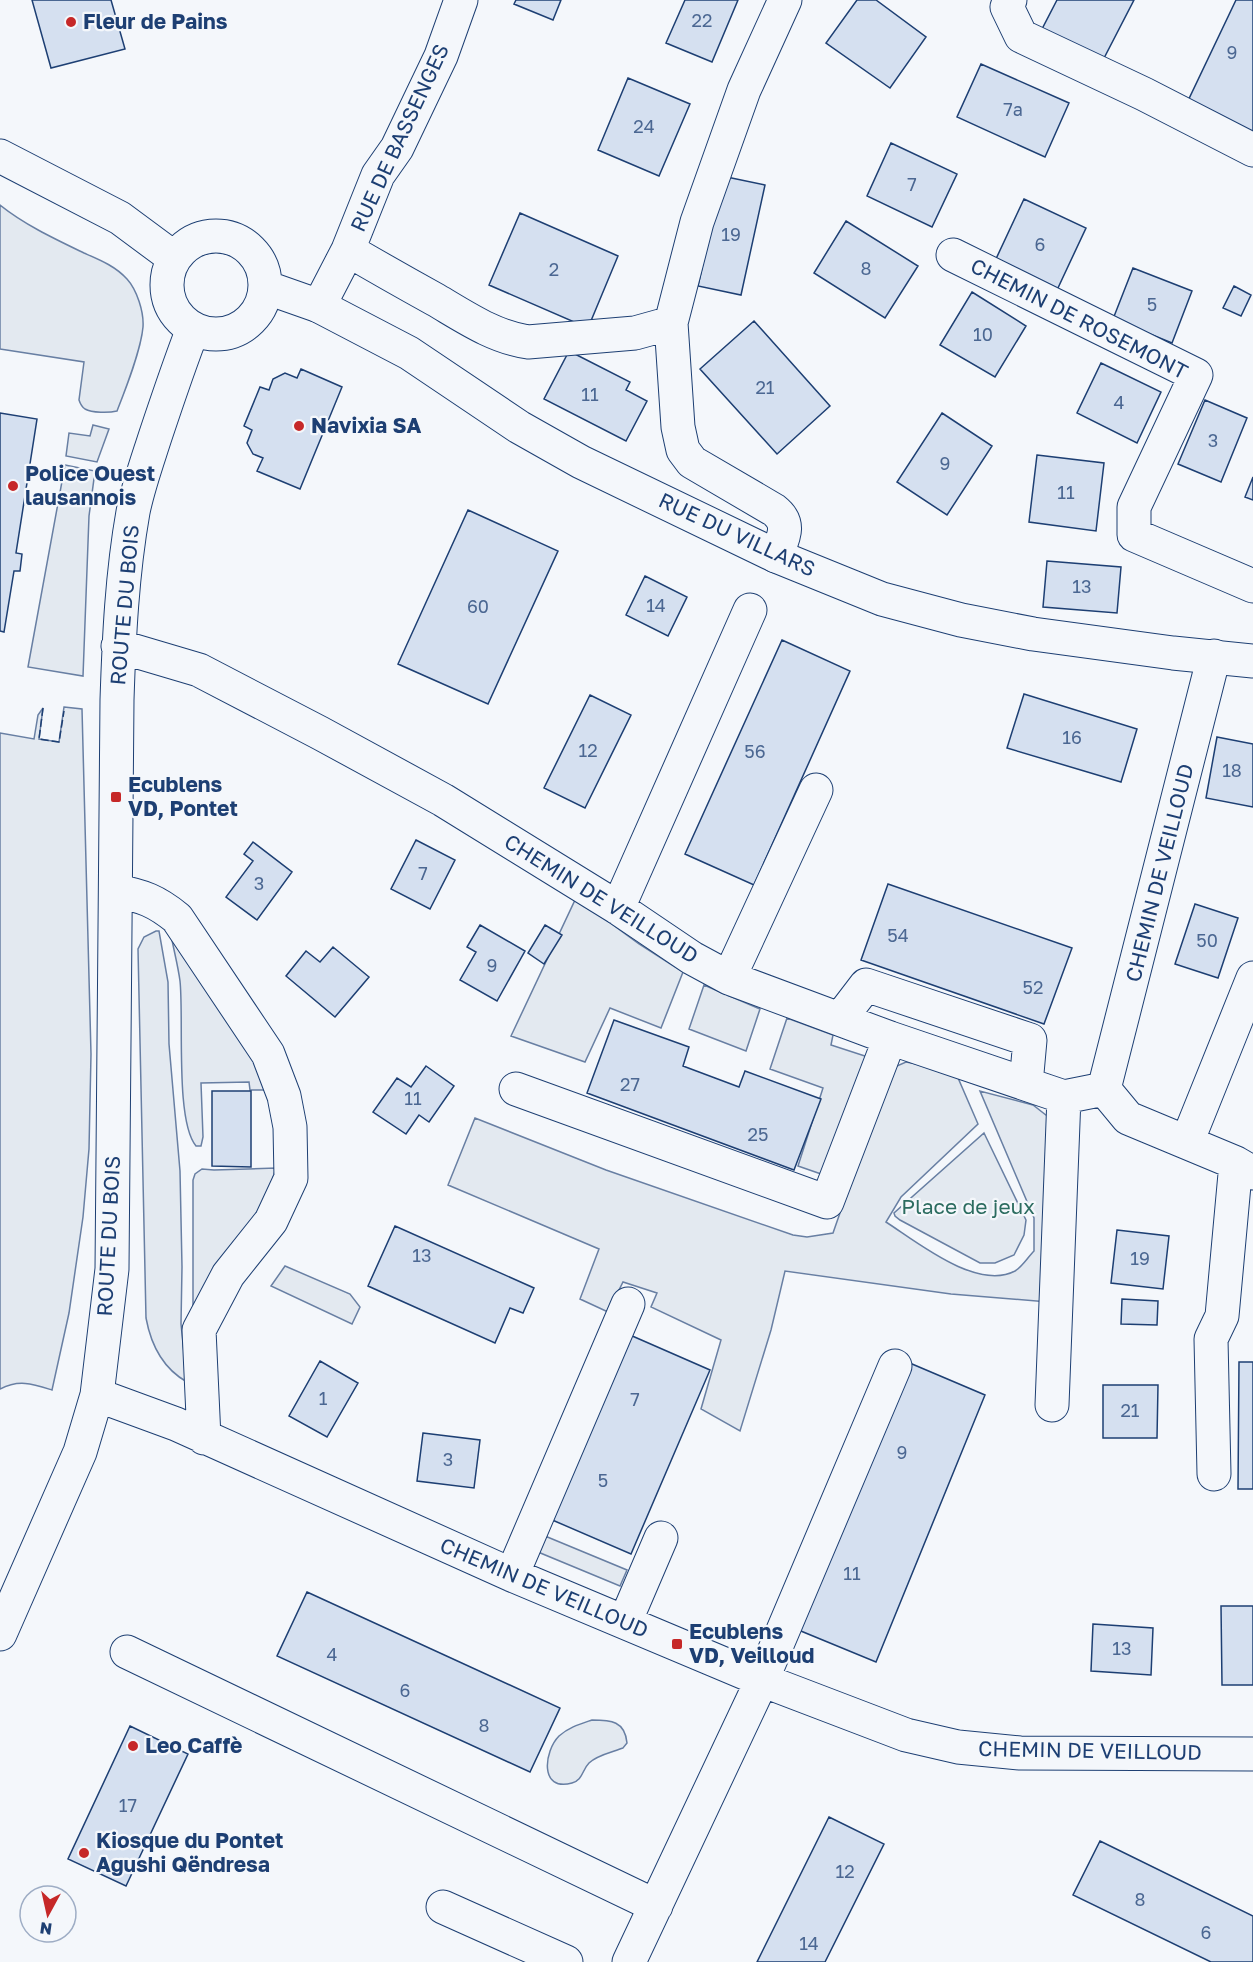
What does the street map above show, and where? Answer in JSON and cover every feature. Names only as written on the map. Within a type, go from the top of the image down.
[{"type":"street","name":"RUE DE BASSENGES","points":[[319,306],[348,250],[378,175],[397,148],[441,56],[461,0]]},
{"type":"street","points":[[776,556],[786,531],[782,518],[774,510],[692,462],[683,450],[678,428],[671,323],[700,214],[744,90],[785,0]]},
{"type":"street","points":[[1010,0],[1007,7],[1021,36],[1144,94],[1253,150]]},
{"type":"street","points":[[0,156],[120,218],[174,258]]},
{"type":"street","points":[[215,235],[231,237],[245,245],[256,256],[263,271],[265,286],[262,303],[253,317],[241,327],[225,333],[209,333],[193,329],[182,321],[173,310],[166,284],[168,271],[174,258],[184,246],[199,238],[215,235]]},
{"type":"street","points":[[348,250],[469,319],[512,339],[528,342],[635,333],[671,323]]},
{"type":"street","name":"CHEMIN DE ROSEMONT","points":[[953,255],[1196,375],[1134,507],[1134,535],[1253,586]]},
{"type":"street","name":"RUE DU VILLARS","points":[[265,286],[319,306],[409,353],[519,427],[581,462],[776,556],[882,598],[961,620],[1033,634],[1173,653],[1253,661]]},
{"type":"street","name":"ROUTE DU BOIS","points":[[0,1634],[80,1452],[97,1395],[112,1269],[118,646],[133,512],[176,373],[193,329]]},
{"type":"street","points":[[618,908],[750,610]]},
{"type":"street","name":"CHEMIN DE VEILLOUD","points":[[118,646],[199,670],[320,733],[443,800],[618,908],[692,958],[729,978],[890,1038],[1064,1097]]},
{"type":"street","name":"CHEMIN DE VEILLOUD","points":[[1104,1089],[1214,656]]},
{"type":"street","points":[[729,978],[816,790]]},
{"type":"street","points":[[116,891],[142,896],[161,905],[177,918],[268,1054],[284,1096],[290,1127],[291,1178],[271,1221],[228,1275],[199,1330],[204,1438]]},
{"type":"street","points":[[1187,1142],[1253,978]]},
{"type":"street","points":[[840,1019],[866,985],[1030,1040],[1026,1084]]},
{"type":"street","points":[[516,1089],[827,1202],[890,1038]]},
{"type":"street","points":[[1052,1405],[1064,1097],[1104,1089],[1128,1118],[1244,1168],[1222,1316],[1211,1339],[1214,1474]]},
{"type":"street","points":[[512,1575],[628,1304]]},
{"type":"street","points":[[629,1962],[762,1680],[895,1366]]},
{"type":"street","name":"CHEMIN DE VEILLOUD","points":[[97,1395],[176,1424],[512,1575],[762,1680],[906,1735],[958,1747],[1020,1753],[1253,1754]]},
{"type":"street","points":[[625,1622],[662,1538]]},
{"type":"street","points":[[127,1652],[656,1906]]},
{"type":"street","points":[[443,1907],[566,1962]]},
{"type":"green space","points":[[0,205],[40,231],[112,267],[127,279],[134,289],[141,308],[142,336],[117,411],[96,412],[82,406],[79,400],[84,362],[0,349]]},
{"type":"green space","points":[[93,425],[109,429],[97,462],[66,456],[69,433],[90,436]]},
{"type":"green space","points":[[65,465],[95,471],[89,516],[83,676],[28,667]]},
{"type":"green space","points":[[64,707],[82,709],[91,1054],[89,1149],[83,1217],[69,1313],[52,1390],[20,1383],[0,1389],[0,733],[34,739],[38,715],[43,708],[39,739],[59,742]]},
{"type":"green space","points":[[576,898],[639,944],[683,972],[661,1028],[610,1008],[585,1062],[511,1036]]},
{"type":"green space","points":[[159,931],[168,982],[169,1044],[180,1171],[181,1324],[187,1382],[164,1363],[151,1337],[146,1318],[138,949],[144,937]]},
{"type":"green space","points":[[171,935],[244,1042],[268,1090],[250,1090],[249,1082],[201,1083],[203,1137],[201,1146],[196,1146],[189,1133],[185,1115],[180,981]]},
{"type":"green space","points":[[704,985],[760,1009],[746,1051],[689,1029]]},
{"type":"green space","points":[[787,1018],[833,1035],[831,1045],[871,1058],[824,1175],[798,1166],[823,1088],[770,1069]]},
{"type":"green space","points":[[906,1062],[955,1071],[978,1124],[901,1197],[886,1222],[930,1252],[966,1270],[983,1275],[1000,1275],[1018,1269],[1034,1251],[1034,1218],[980,1091],[1033,1105],[1051,1119],[1048,1302],[951,1294],[785,1271],[771,1330],[740,1431],[701,1409],[721,1340],[651,1307],[657,1293],[623,1282],[608,1312],[580,1299],[599,1249],[448,1185],[475,1118],[606,1170],[793,1235],[807,1237],[833,1233],[890,1069]]},
{"type":"green space","name":"Place de jeux","points":[[984,1133],[1026,1220],[1024,1235],[1014,1255],[995,1263],[980,1263],[900,1220],[894,1213]]},
{"type":"green space","points":[[276,1168],[266,1200],[193,1311],[193,1180],[195,1174],[202,1169]]},
{"type":"green space","points":[[285,1266],[350,1294],[360,1307],[352,1324],[271,1286]]},
{"type":"green space","points":[[545,1536],[627,1570],[620,1586],[538,1552]]},
{"type":"green space","points":[[592,1720],[616,1723],[623,1730],[627,1743],[623,1748],[592,1760],[576,1782],[561,1784],[554,1782],[547,1769],[554,1743],[567,1730]]},
{"type":"building","points":[[32,0],[111,0],[125,49],[51,68]]},
{"type":"building","points":[[516,0],[561,0],[553,20],[514,4]]},
{"type":"building","points":[[685,0],[738,0],[712,62],[666,43]]},
{"type":"building","points":[[857,0],[876,0],[926,37],[890,88],[826,43]]},
{"type":"building","points":[[1057,0],[1134,0],[1102,62],[1041,31]]},
{"type":"building","points":[[1236,0],[1253,0],[1253,131],[1251,136],[1186,105]]},
{"type":"building","points":[[981,64],[1069,103],[1045,157],[957,117]]},
{"type":"building","points":[[628,78],[690,104],[659,176],[598,150]]},
{"type":"building","points":[[891,143],[957,174],[932,227],[867,196]]},
{"type":"building","points":[[722,176],[765,185],[741,295],[698,286]]},
{"type":"building","points":[[1024,199],[1086,228],[1057,290],[995,261]]},
{"type":"building","points":[[520,213],[618,256],[588,328],[489,285]]},
{"type":"building","points":[[846,221],[918,266],[885,318],[814,273]]},
{"type":"building","points":[[1133,268],[1192,291],[1172,343],[1113,319]]},
{"type":"building","points":[[1234,286],[1251,295],[1241,316],[1223,308]]},
{"type":"building","points":[[972,292],[1026,326],[995,377],[940,345]]},
{"type":"building","points":[[754,321],[830,406],[777,454],[700,369]]},
{"type":"building","points":[[569,351],[630,382],[626,390],[647,401],[626,441],[544,399]]},
{"type":"building","points":[[1101,363],[1161,392],[1137,443],[1077,413]]},
{"type":"building","points":[[301,369],[342,387],[300,489],[257,471],[263,458],[253,454],[247,443],[252,430],[244,426],[260,387],[269,390],[273,379],[285,373],[297,378]]},
{"type":"building","points":[[1205,400],[1247,418],[1221,482],[1178,464]]},
{"type":"building","name":"Police Ouest lausannois","points":[[0,413],[37,419],[16,553],[22,554],[20,571],[14,571],[4,632],[0,631]]},
{"type":"building","points":[[942,413],[992,446],[947,515],[897,482]]},
{"type":"building","points":[[1037,455],[1104,463],[1096,531],[1029,522]]},
{"type":"building","points":[[1253,477],[1253,500],[1245,497]]},
{"type":"building","points":[[468,510],[558,551],[488,704],[398,664]]},
{"type":"building","points":[[1047,561],[1121,567],[1117,613],[1043,607]]},
{"type":"building","points":[[645,576],[687,597],[668,636],[626,615]]},
{"type":"building","points":[[782,640],[850,671],[754,885],[685,854]]},
{"type":"building","points":[[1024,694],[1137,729],[1121,782],[1007,748]]},
{"type":"building","points":[[590,695],[631,715],[585,808],[544,788]]},
{"type":"building","points":[[1217,737],[1253,744],[1253,807],[1206,798]]},
{"type":"building","points":[[416,840],[455,860],[430,909],[391,889]]},
{"type":"building","points":[[253,842],[292,872],[257,920],[226,897],[253,861],[244,854]]},
{"type":"building","points":[[888,884],[1072,948],[1044,1024],[861,960]]},
{"type":"building","points":[[1195,904],[1238,918],[1218,978],[1175,964]]},
{"type":"building","points":[[480,925],[525,951],[497,1001],[460,980],[476,952],[467,947]]},
{"type":"building","points":[[545,925],[562,935],[544,964],[528,953]]},
{"type":"building","points":[[333,947],[369,977],[335,1017],[286,976],[306,951],[320,962]]},
{"type":"building","points":[[614,1020],[689,1047],[683,1066],[739,1087],[745,1071],[821,1099],[794,1170],[587,1093]]},
{"type":"building","points":[[426,1066],[454,1086],[429,1122],[419,1115],[406,1134],[373,1112],[397,1078],[411,1087]]},
{"type":"building","points":[[212,1091],[251,1091],[251,1167],[212,1166]]},
{"type":"building","points":[[395,1226],[534,1288],[523,1313],[510,1308],[495,1343],[368,1286]]},
{"type":"building","points":[[1117,1230],[1169,1236],[1163,1289],[1111,1283]]},
{"type":"building","points":[[1122,1299],[1158,1301],[1157,1325],[1121,1324]]},
{"type":"building","points":[[630,1335],[710,1370],[631,1554],[550,1519]]},
{"type":"building","points":[[320,1361],[358,1383],[327,1437],[289,1416]]},
{"type":"building","points":[[905,1361],[985,1395],[876,1662],[796,1629]]},
{"type":"building","points":[[1239,1362],[1253,1362],[1253,1489],[1238,1489]]},
{"type":"building","points":[[1103,1385],[1158,1385],[1157,1438],[1103,1438]]},
{"type":"building","points":[[423,1433],[480,1440],[474,1488],[417,1481]]},
{"type":"building","points":[[307,1592],[560,1708],[530,1772],[277,1656]]},
{"type":"building","points":[[1221,1606],[1253,1606],[1253,1685],[1222,1685]]},
{"type":"building","points":[[1093,1624],[1153,1628],[1151,1675],[1091,1671]]},
{"type":"building","points":[[130,1726],[188,1754],[126,1886],[68,1859]]},
{"type":"building","points":[[829,1817],[884,1844],[825,1962],[757,1962]]},
{"type":"building","points":[[1100,1841],[1253,1916],[1253,1962],[1211,1962],[1073,1895]]},
{"type":"fence","points":[[43,708],[39,739],[59,742],[64,711]]},
{"type":"place","name":"Fleur de Pains","points":[[71,22]]},
{"type":"place","name":"Navixia SA","points":[[299,426]]},
{"type":"place","name":"Police Ouest lausannois","points":[[13,486]]},
{"type":"place","name":"Ecublens VD, Pontet","points":[[116,797]]},
{"type":"place","name":"Ecublens VD, Veilloud","points":[[677,1644]]},
{"type":"place","name":"Leo Caffè","points":[[133,1746]]},
{"type":"place","name":"Kiosque du Pontet Agushi Qëndresa","points":[[84,1853]]}]
